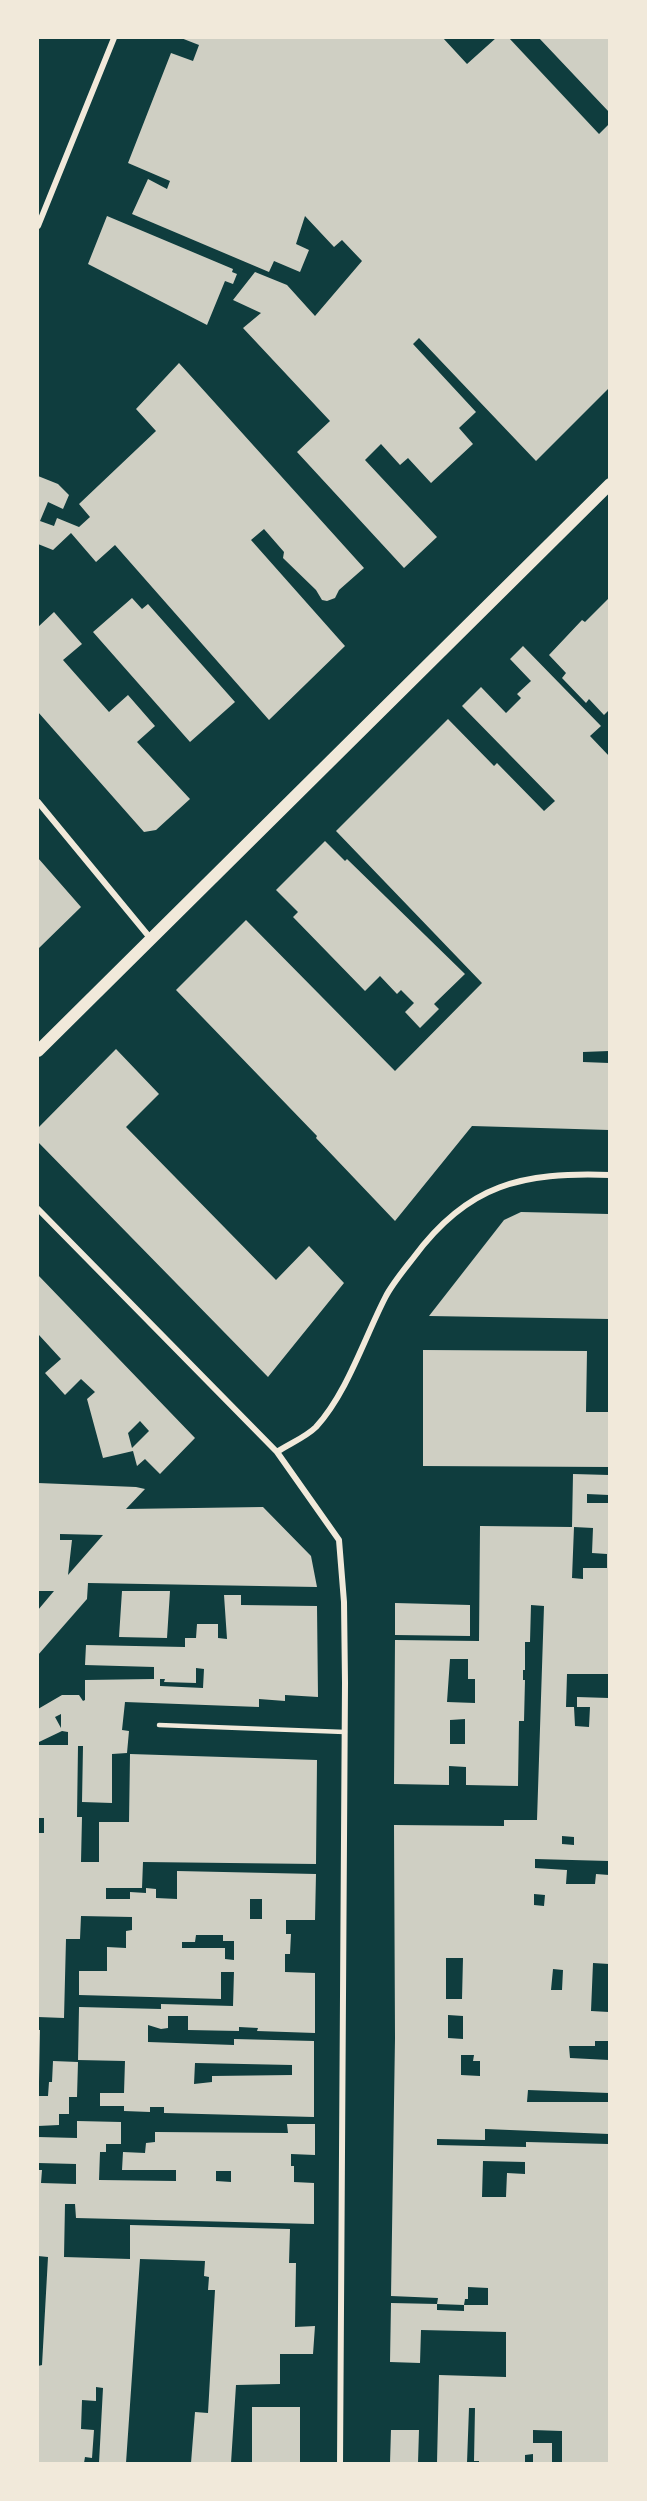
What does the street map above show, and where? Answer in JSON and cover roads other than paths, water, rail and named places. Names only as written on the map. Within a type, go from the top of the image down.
[{"type":"main road","points":[[38,1051],[609,484]]},
{"type":"street","points":[[38,226],[114,38]]},
{"type":"street","points":[[38,802],[151,939]]},
{"type":"street","points":[[277,1452],[314,1428],[333,1405],[386,1295],[424,1244],[461,1207],[498,1186],[541,1176],[609,1175]]},
{"type":"street","points":[[38,1209],[277,1452],[339,1540],[344,1602],[345,1732],[340,2463]]},
{"type":"lane","points":[[159,1725],[345,1732]]}]
